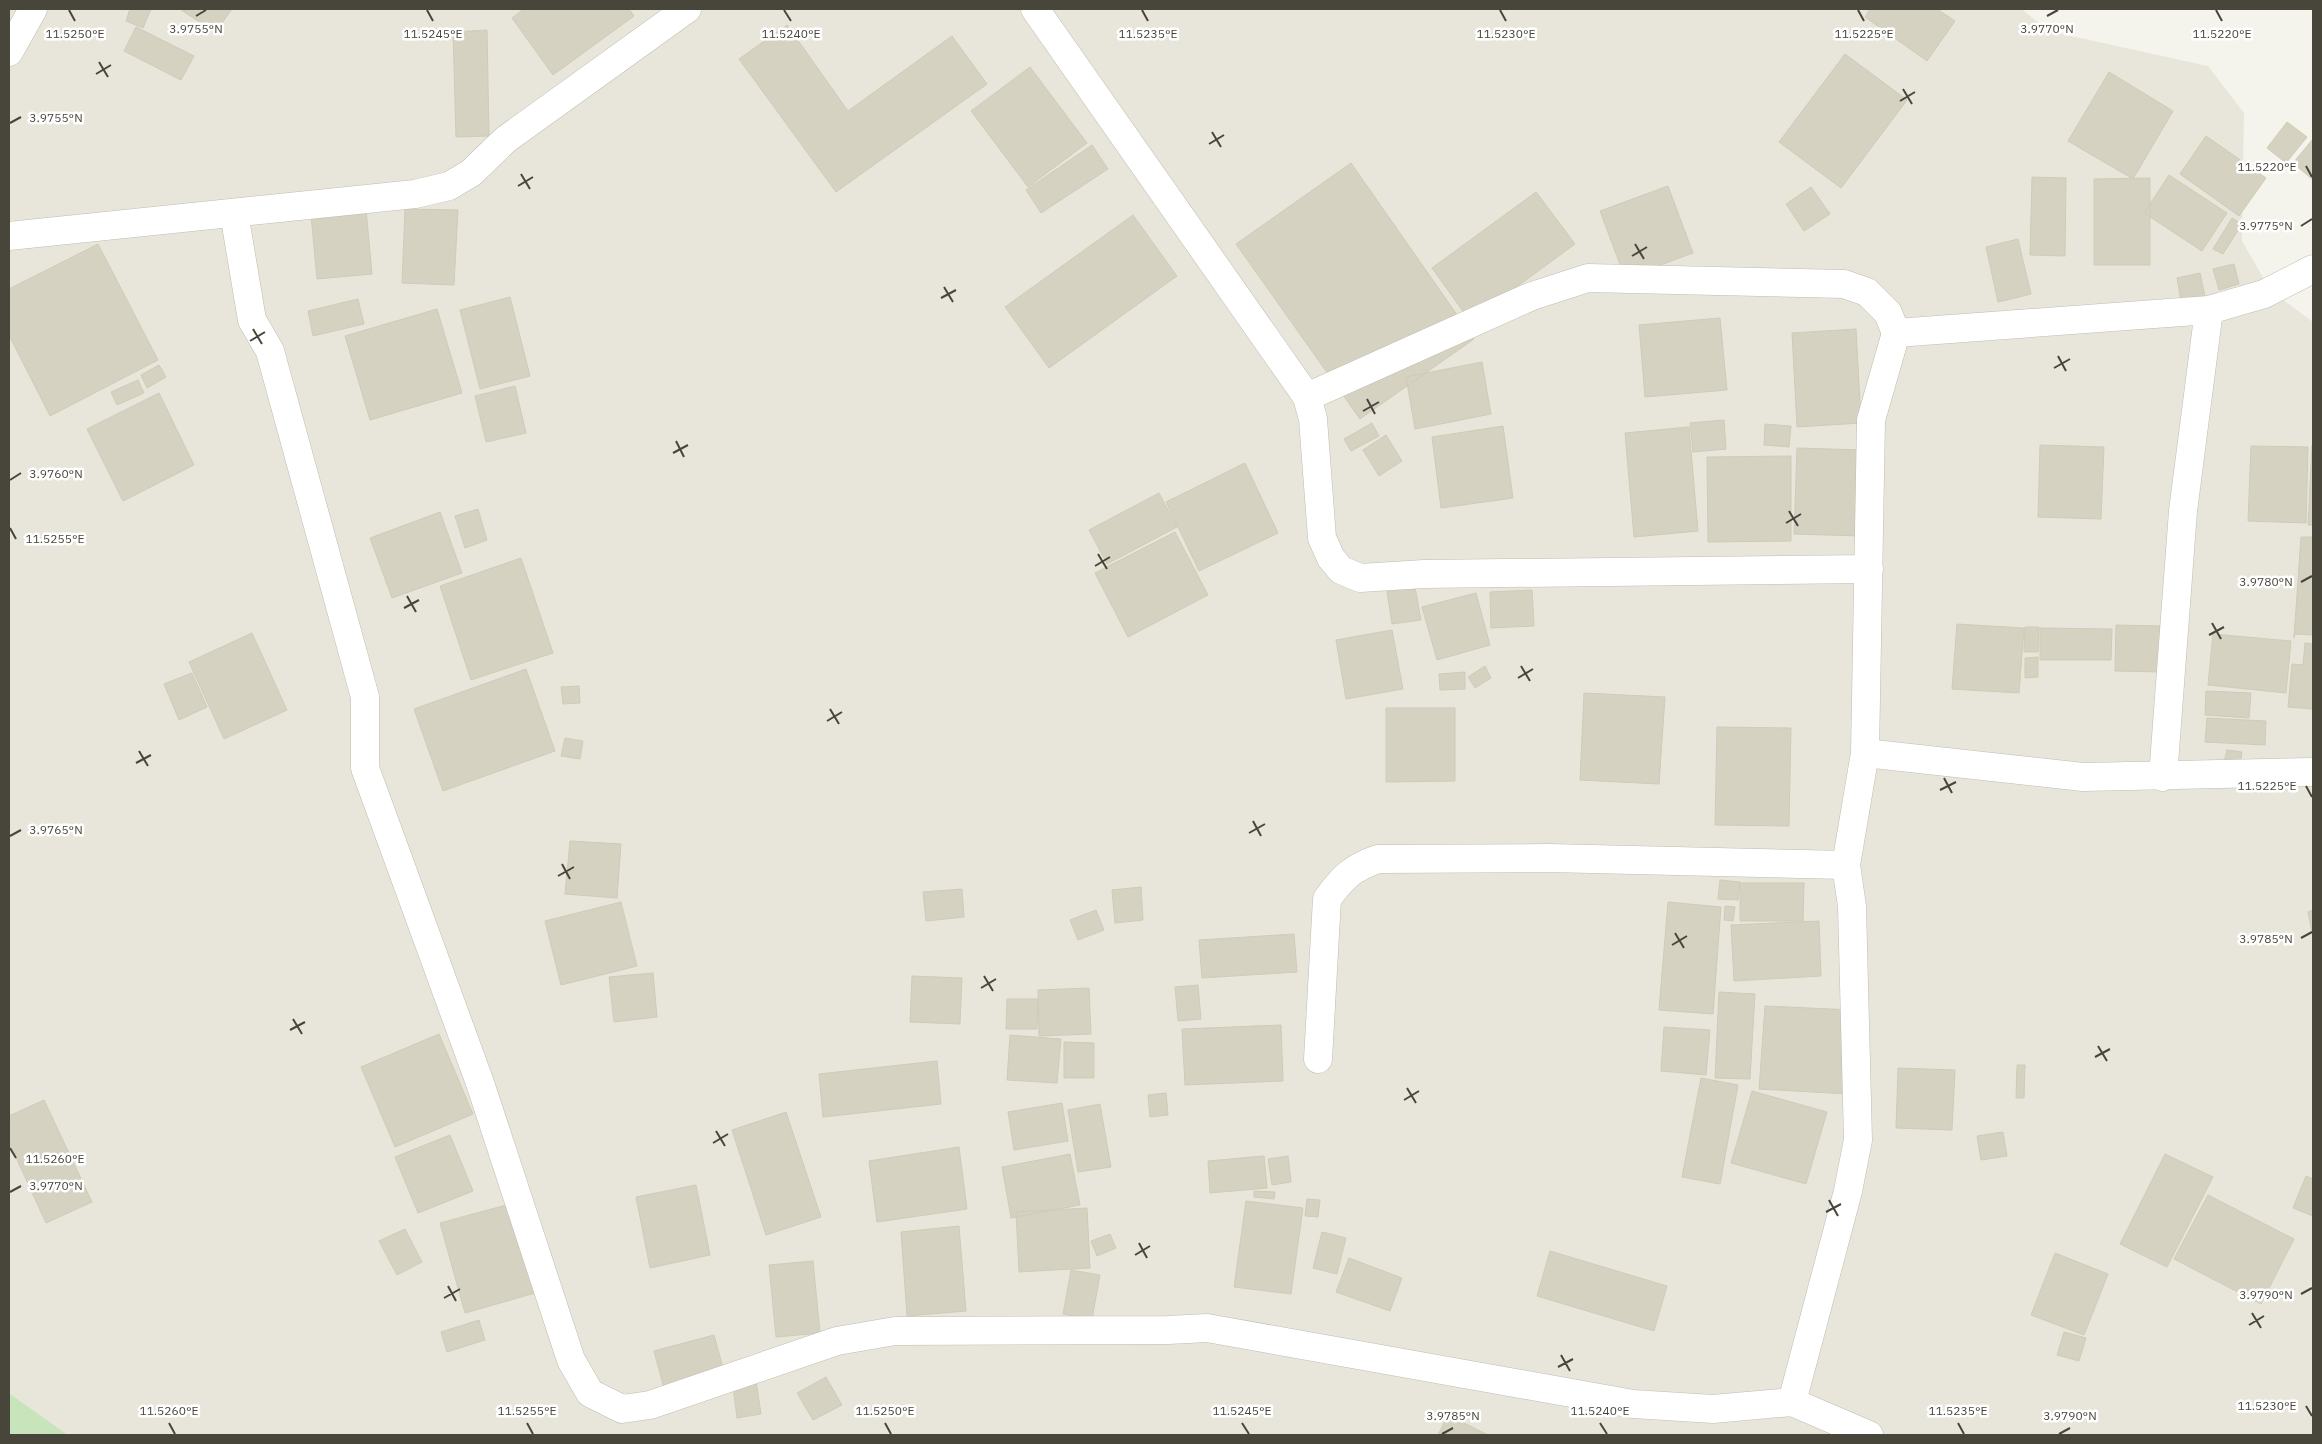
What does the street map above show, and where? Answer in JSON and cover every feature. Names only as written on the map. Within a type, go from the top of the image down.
[{"type":"street","points":[[9,52],[33,9]]},
{"type":"street","points":[[9,236],[415,194],[449,186],[471,173],[504,140],[687,9]]},
{"type":"street","points":[[1034,9],[1307,397],[1313,419],[1322,538],[1330,558],[1341,570],[1360,578],[1424,574],[1869,568]]},
{"type":"street","points":[[234,213],[252,320],[270,352],[365,697],[365,768],[480,1083],[571,1360],[590,1393],[622,1409],[650,1405],[837,1341],[895,1331],[1168,1330],[1207,1328],[1633,1404],[1713,1409],[1792,1402],[1869,1435]]},
{"type":"street","points":[[1896,333],[2209,310],[2264,294],[2313,269]]},
{"type":"street","points":[[1307,397],[1532,296],[1588,278],[1844,284],[1867,292],[1888,313],[1896,333],[1871,420],[1865,753],[1846,865],[1852,906],[1858,1140],[1848,1191],[1792,1402]]},
{"type":"street","points":[[2163,777],[2184,511],[2209,310]]},
{"type":"street","points":[[1865,753],[2082,777],[2163,777],[2313,772]]},
{"type":"street","points":[[1318,1059],[1327,899],[1340,880],[1356,867],[1378,859],[1539,858],[1846,865]]},
{"type":"shaded area","points":[[9,9],[2022,9],[2048,31],[2208,66],[2244,113],[2242,241],[2271,291],[2313,322],[2313,1435],[68,1435],[9,1393]]},
{"type":"green space","points":[[9,1393],[68,1435],[9,1435]]},
{"type":"building","points":[[130,9],[151,9],[143,28],[126,21]]},
{"type":"building","points":[[180,9],[232,9],[215,33]]},
{"type":"building","points":[[524,9],[629,9],[634,16],[553,75],[512,18]]},
{"type":"building","points":[[1870,9],[1937,9],[1955,21],[1927,61],[1865,17]]},
{"type":"building","points":[[787,25],[848,111],[952,36],[987,84],[836,192],[739,59]]},
{"type":"building","points":[[136,27],[194,56],[181,80],[124,51]]},
{"type":"building","points":[[487,30],[489,136],[456,137],[453,32]]},
{"type":"building","points":[[1845,54],[1907,100],[1841,188],[1779,142]]},
{"type":"building","points":[[1030,67],[1087,143],[1028,187],[971,111]]},
{"type":"building","points":[[2109,72],[2173,111],[2133,179],[2068,141]]},
{"type":"building","points":[[2287,122],[2307,137],[2286,163],[2267,148]]},
{"type":"building","points":[[2206,136],[2266,178],[2239,216],[2180,174]]},
{"type":"building","points":[[2313,139],[2313,180],[2293,163]]},
{"type":"building","points":[[1092,145],[1108,169],[1041,213],[1026,190]]},
{"type":"building","points":[[1351,163],[1474,339],[1360,419],[1236,244]]},
{"type":"building","points":[[2169,175],[2227,213],[2202,251],[2144,213]]},
{"type":"building","points":[[2032,177],[2066,178],[2065,256],[2030,255]]},
{"type":"building","points":[[2150,178],[2150,265],[2094,265],[2094,179]]},
{"type":"building","points":[[1668,186],[1693,253],[1625,278],[1600,211]]},
{"type":"building","points":[[1811,187],[1830,214],[1804,231],[1786,204]]},
{"type":"building","points":[[1536,192],[1575,244],[1470,321],[1432,268]]},
{"type":"building","points":[[366,209],[372,274],[317,279],[311,215]]},
{"type":"building","points":[[405,209],[458,210],[454,285],[402,283]]},
{"type":"building","points":[[1133,215],[1177,276],[1049,368],[1005,307]]},
{"type":"building","points":[[2232,218],[2242,224],[2223,254],[2213,249]]},
{"type":"building","points":[[2018,239],[2031,294],[1998,302],[1986,247]]},
{"type":"building","points":[[98,244],[158,360],[50,416],[9,335],[9,289]]},
{"type":"building","points":[[2234,264],[2239,284],[2219,290],[2213,269]]},
{"type":"building","points":[[2200,273],[2206,301],[2182,306],[2177,278]]},
{"type":"building","points":[[510,297],[530,376],[480,389],[460,310]]},
{"type":"building","points":[[358,299],[364,324],[313,336],[308,311]]},
{"type":"building","points":[[437,309],[462,393],[370,420],[345,336]]},
{"type":"building","points":[[1720,318],[1727,390],[1645,397],[1639,325]]},
{"type":"building","points":[[1856,329],[1861,423],[1797,427],[1792,333]]},
{"type":"building","points":[[1482,362],[1491,414],[1415,429],[1406,377]]},
{"type":"building","points":[[159,365],[166,377],[147,388],[141,375]]},
{"type":"building","points":[[138,380],[144,393],[117,405],[111,392]]},
{"type":"building","points":[[515,386],[526,433],[486,442],[475,396]]},
{"type":"building","points":[[159,393],[194,465],[123,501],[87,429]]},
{"type":"building","points":[[1724,420],[1726,449],[1693,452],[1690,423]]},
{"type":"building","points":[[1372,423],[1379,436],[1351,451],[1344,439]]},
{"type":"building","points":[[1765,424],[1791,426],[1789,447],[1764,445]]},
{"type":"building","points":[[1503,426],[1513,498],[1441,508],[1432,437]]},
{"type":"building","points":[[1689,427],[1698,531],[1634,537],[1625,433]]},
{"type":"building","points":[[1386,435],[1402,461],[1379,476],[1363,450]]},
{"type":"building","points":[[2040,445],[2104,447],[2101,519],[2038,517]]},
{"type":"building","points":[[2312,445],[2313,525],[2308,525]]},
{"type":"building","points":[[2251,446],[2308,447],[2306,523],[2248,521]]},
{"type":"building","points":[[1797,448],[1864,450],[1860,536],[1794,534]]},
{"type":"building","points":[[1791,456],[1791,541],[1708,542],[1707,457]]},
{"type":"building","points":[[1245,463],[1278,533],[1199,571],[1166,502]]},
{"type":"building","points":[[1159,493],[1177,527],[1107,564],[1089,530]]},
{"type":"building","points":[[478,509],[487,540],[465,548],[455,516]]},
{"type":"building","points":[[440,512],[462,573],[392,598],[370,538]]},
{"type":"building","points":[[1175,532],[1208,595],[1128,637],[1095,573]]},
{"type":"building","points":[[2301,537],[2313,537],[2313,635],[2294,634]]},
{"type":"building","points":[[521,558],[553,653],[471,680],[440,586]]},
{"type":"building","points":[[1415,587],[1421,620],[1392,624],[1387,591]]},
{"type":"building","points":[[1532,590],[1534,626],[1491,628],[1490,592]]},
{"type":"building","points":[[1476,593],[1490,645],[1437,660],[1422,607]]},
{"type":"building","points":[[1957,624],[2024,628],[2019,693],[1952,689]]},
{"type":"building","points":[[2116,625],[2162,626],[2161,672],[2115,671]]},
{"type":"building","points":[[2025,627],[2039,627],[2038,652],[2024,652]]},
{"type":"building","points":[[2040,628],[2112,629],[2111,660],[2040,660]]},
{"type":"building","points":[[1392,630],[1403,689],[1346,699],[1336,640]]},
{"type":"building","points":[[252,633],[287,710],[224,739],[189,662]]},
{"type":"building","points":[[2213,634],[2291,641],[2286,693],[2208,685]]},
{"type":"building","points":[[2305,643],[2313,644],[2313,709],[2288,707],[2292,664],[2303,665]]},
{"type":"building","points":[[2038,657],[2038,677],[2025,678],[2025,658]]},
{"type":"building","points":[[1485,666],[1491,678],[1475,688],[1468,677]]},
{"type":"building","points":[[526,669],[555,751],[443,791],[414,709]]},
{"type":"building","points":[[1465,672],[1465,689],[1440,690],[1439,674]]},
{"type":"building","points":[[192,673],[207,707],[179,720],[164,684]]},
{"type":"building","points":[[579,686],[580,703],[563,704],[561,687]]},
{"type":"building","points":[[2206,691],[2251,693],[2249,718],[2205,715]]},
{"type":"building","points":[[1584,693],[1665,697],[1659,784],[1580,780]]},
{"type":"building","points":[[1386,708],[1455,708],[1455,781],[1386,782]]},
{"type":"building","points":[[2207,718],[2266,721],[2265,745],[2205,742]]},
{"type":"building","points":[[1717,727],[1791,728],[1789,826],[1715,825]]},
{"type":"building","points":[[565,738],[583,741],[580,759],[561,756]]},
{"type":"building","points":[[2227,750],[2242,752],[2240,766],[2224,763]]},
{"type":"building","points":[[570,841],[621,844],[617,898],[565,894]]},
{"type":"building","points":[[1720,880],[1740,882],[1738,900],[1718,899]]},
{"type":"building","points":[[1740,883],[1804,883],[1803,921],[1740,921]]},
{"type":"building","points":[[1141,887],[1143,920],[1115,923],[1112,890]]},
{"type":"building","points":[[962,889],[964,917],[926,921],[923,892]]},
{"type":"building","points":[[621,902],[637,966],[561,985],[545,921]]},
{"type":"building","points":[[1668,902],[1721,907],[1713,1014],[1659,1010]]},
{"type":"building","points":[[1725,906],[1735,907],[1733,921],[1724,920]]},
{"type":"building","points":[[1096,910],[1104,930],[1078,940],[1070,920]]},
{"type":"building","points":[[2313,910],[2313,937],[2308,912]]},
{"type":"building","points":[[1819,921],[1821,976],[1734,981],[1731,925]]},
{"type":"building","points":[[1294,934],[1297,972],[1202,978],[1199,940]]},
{"type":"building","points":[[653,973],[657,1017],[614,1022],[609,977]]},
{"type":"building","points":[[912,976],[962,978],[960,1024],[910,1022]]},
{"type":"building","points":[[1198,985],[1201,1019],[1178,1021],[1175,987]]},
{"type":"building","points":[[1089,988],[1091,1034],[1039,1036],[1038,990]]},
{"type":"building","points":[[1719,992],[1755,994],[1750,1079],[1715,1078]]},
{"type":"building","points":[[1007,999],[1038,999],[1037,1029],[1006,1029]]},
{"type":"building","points":[[1765,1006],[1853,1010],[1847,1094],[1759,1089]]},
{"type":"building","points":[[1281,1025],[1283,1081],[1185,1085],[1182,1029]]},
{"type":"building","points":[[1664,1027],[1710,1030],[1706,1075],[1661,1071]]},
{"type":"building","points":[[439,1034],[473,1114],[395,1147],[361,1067]]},
{"type":"building","points":[[1010,1035],[1061,1039],[1057,1083],[1007,1080]]},
{"type":"building","points":[[1064,1042],[1094,1043],[1094,1078],[1064,1078]]},
{"type":"building","points":[[937,1061],[941,1104],[823,1117],[819,1074]]},
{"type":"building","points":[[2017,1065],[2025,1065],[2024,1098],[2016,1098]]},
{"type":"building","points":[[1898,1068],[1955,1070],[1952,1130],[1896,1128]]},
{"type":"building","points":[[1701,1078],[1738,1085],[1720,1184],[1682,1177]]},
{"type":"building","points":[[1752,1091],[1827,1112],[1806,1184],[1731,1163]]},
{"type":"building","points":[[1166,1093],[1168,1115],[1150,1117],[1148,1095]]},
{"type":"building","points":[[44,1100],[92,1202],[46,1223],[9,1142],[9,1116]]},
{"type":"building","points":[[1062,1103],[1068,1141],[1014,1150],[1008,1112]]},
{"type":"building","points":[[1100,1104],[1111,1167],[1078,1172],[1068,1110]]},
{"type":"building","points":[[786,1112],[821,1217],[766,1235],[732,1130]]},
{"type":"building","points":[[2003,1132],[2007,1156],[1981,1160],[1977,1136]]},
{"type":"building","points":[[450,1135],[473,1191],[418,1213],[395,1157]]},
{"type":"building","points":[[959,1147],[967,1209],[877,1222],[869,1161]]},
{"type":"building","points":[[1070,1154],[1080,1205],[1011,1218],[1002,1167]]},
{"type":"building","points":[[2165,1154],[2213,1177],[2167,1267],[2120,1244]]},
{"type":"building","points":[[1264,1156],[1267,1188],[1210,1193],[1208,1161]]},
{"type":"building","points":[[1288,1156],[1291,1182],[1272,1185],[1268,1159]]},
{"type":"building","points":[[2306,1176],[2313,1179],[2313,1216],[2293,1208]]},
{"type":"building","points":[[696,1185],[710,1255],[650,1268],[636,1197]]},
{"type":"building","points":[[1254,1191],[1275,1192],[1274,1199],[1254,1197]]},
{"type":"building","points":[[2208,1195],[2294,1239],[2261,1304],[2174,1259]]},
{"type":"building","points":[[528,1199],[553,1288],[465,1313],[440,1223]]},
{"type":"building","points":[[1307,1199],[1320,1200],[1318,1217],[1305,1216]]},
{"type":"building","points":[[1246,1201],[1303,1208],[1291,1294],[1234,1287]]},
{"type":"building","points":[[1087,1208],[1090,1268],[1019,1272],[1016,1212]]},
{"type":"building","points":[[959,1226],[966,1311],[907,1316],[901,1232]]},
{"type":"building","points":[[405,1229],[422,1262],[397,1275],[379,1241]]},
{"type":"building","points":[[1322,1232],[1346,1238],[1337,1274],[1313,1268]]},
{"type":"building","points":[[1110,1234],[1116,1248],[1097,1256],[1091,1241]]},
{"type":"building","points":[[1550,1251],[1667,1286],[1654,1331],[1537,1296]]},
{"type":"building","points":[[2055,1253],[2108,1274],[2084,1335],[2031,1315]]},
{"type":"building","points":[[1349,1258],[1402,1278],[1390,1311],[1336,1292]]},
{"type":"building","points":[[813,1261],[820,1333],[776,1337],[769,1265]]},
{"type":"building","points":[[1071,1270],[1100,1275],[1092,1319],[1063,1314]]},
{"type":"building","points":[[479,1320],[485,1340],[447,1352],[441,1332]]},
{"type":"building","points":[[2064,1332],[2086,1338],[2079,1361],[2057,1355]]},
{"type":"building","points":[[714,1335],[729,1390],[669,1407],[654,1351]]},
{"type":"building","points":[[755,1374],[761,1414],[737,1418],[732,1378]]},
{"type":"building","points":[[826,1377],[842,1405],[813,1420],[797,1393]]},
{"type":"building","points":[[1448,1415],[1488,1435],[1438,1435]]}]
